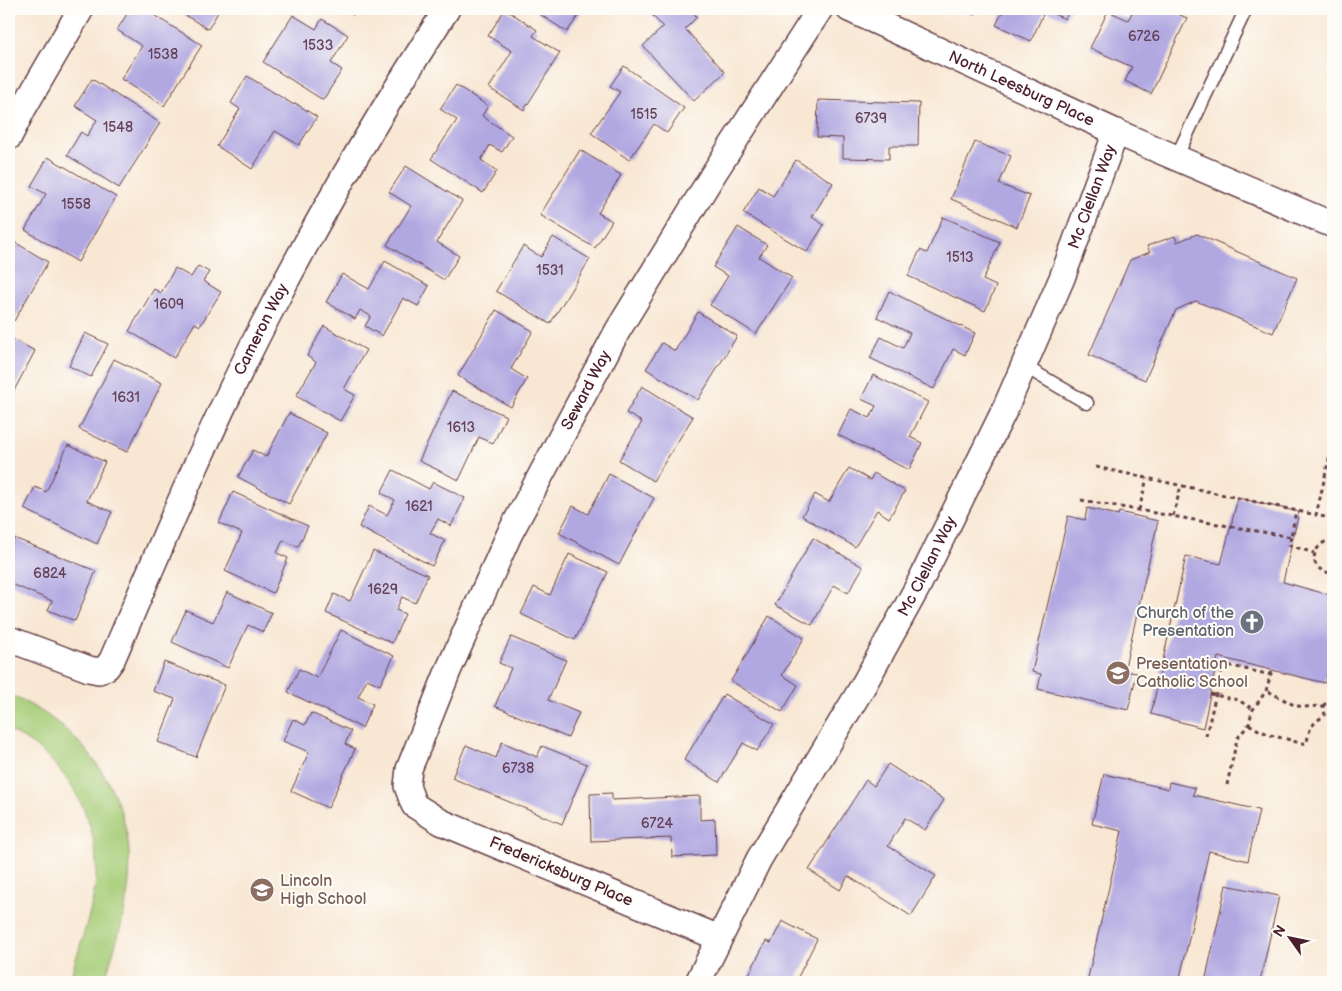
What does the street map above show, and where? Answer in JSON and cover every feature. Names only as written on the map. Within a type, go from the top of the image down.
[{"type":"street","points":[[9,137],[23,109],[81,9]]},
{"type":"street","name":"Cameron Way","points":[[9,639],[89,669],[99,671],[107,667],[112,660],[181,499],[261,330],[340,183],[408,69],[447,9]]},
{"type":"street","name":"Seward Way","points":[[410,797],[407,786],[409,769],[448,671],[510,535],[618,330],[708,182],[820,9]]},
{"type":"street","name":"North Leesburg Place","points":[[849,9],[1116,132],[1333,225]]},
{"type":"street","name":"Mc Clellan Way","points":[[698,982],[759,859],[863,686],[917,588],[1004,411],[1024,366],[1062,278],[1116,132]]},
{"type":"street","name":"Fredericksburg Place","points":[[410,797],[414,805],[441,822],[719,938]]},
{"type":"lane","points":[[1176,158],[1246,9]]},
{"type":"lane","points":[[1024,366],[1087,403]]},
{"type":"path","points":[[1316,515],[1333,442]]},
{"type":"path","points":[[1096,467],[1333,519]]},
{"type":"path","points":[[1139,510],[1147,478]]},
{"type":"path","points":[[1173,516],[1181,486]]},
{"type":"path","points":[[1081,500],[1291,537]]},
{"type":"path","points":[[1296,511],[1289,545],[1314,553]]},
{"type":"path","points":[[1333,539],[1325,541],[1318,546],[1314,553],[1314,560],[1319,569],[1326,573],[1333,573]]},
{"type":"path","points":[[1206,736],[1223,664],[1270,675]]},
{"type":"path","points":[[1227,785],[1237,739],[1249,724],[1253,709],[1266,690],[1272,670]]},
{"type":"path","points":[[1266,690],[1294,705],[1303,707],[1324,706],[1333,696]]},
{"type":"path","points":[[1210,694],[1238,700],[1253,709]]},
{"type":"path","points":[[1249,724],[1272,737],[1302,744],[1307,743],[1308,730],[1315,722],[1325,716],[1324,706]]},
{"type":"green space","points":[[9,695],[37,709],[62,727],[84,748],[102,772],[116,799],[125,828],[130,858],[128,890],[121,925],[104,982],[69,982],[87,923],[95,887],[96,863],[87,817],[77,795],[64,775],[48,757],[29,742],[9,731]]},
{"type":"building","points":[[130,9],[144,9],[202,45],[164,106],[121,79],[142,46],[117,30]]},
{"type":"building","points":[[175,9],[220,9],[208,29]]},
{"type":"building","points":[[342,9],[357,9],[353,15]]},
{"type":"building","points":[[505,9],[537,30],[533,36],[560,53],[524,110],[489,88],[512,51],[488,36]]},
{"type":"building","points":[[532,9],[583,9],[567,32]]},
{"type":"building","points":[[658,9],[689,9],[697,17],[685,29],[725,72],[694,101],[643,46],[663,27],[652,15]]},
{"type":"building","points":[[961,9],[977,9],[974,15]]},
{"type":"building","points":[[1004,9],[1070,9],[1065,19],[1045,10],[1031,41],[996,25]]},
{"type":"building","points":[[1134,9],[1167,9],[1187,18],[1151,94],[1125,81],[1132,67],[1090,48],[1108,11],[1128,20]]},
{"type":"building","points":[[293,15],[316,29],[322,19],[348,35],[331,63],[342,70],[323,100],[263,62]]},
{"type":"building","points":[[624,66],[684,108],[667,133],[654,124],[629,160],[591,133],[620,92],[610,86]]},
{"type":"building","points":[[247,76],[317,117],[299,145],[275,131],[252,169],[217,146],[240,109],[231,103]]},
{"type":"building","points":[[92,79],[160,123],[119,188],[67,155],[81,132],[87,136],[97,120],[75,106]]},
{"type":"building","points":[[456,85],[488,106],[482,116],[512,136],[502,152],[490,145],[481,160],[497,171],[483,193],[431,159],[457,120],[440,109]]},
{"type":"building","points":[[818,100],[919,103],[918,146],[889,146],[889,159],[843,158],[843,138],[817,137]]},
{"type":"building","points":[[975,142],[1011,156],[999,184],[1030,196],[1017,227],[951,199]]},
{"type":"building","points":[[580,150],[621,175],[598,213],[612,221],[595,248],[540,215]]},
{"type":"building","points":[[48,157],[116,197],[78,262],[25,230],[46,194],[31,186]]},
{"type":"building","points":[[796,160],[833,183],[812,217],[824,225],[807,252],[743,213],[759,187],[773,196]]},
{"type":"building","points":[[406,166],[462,201],[437,242],[459,256],[444,280],[387,245],[411,206],[389,192]]},
{"type":"building","points":[[943,217],[1000,242],[983,280],[996,286],[985,311],[908,276],[920,250],[927,253]]},
{"type":"building","points":[[738,227],[767,245],[759,257],[792,278],[756,334],[710,305],[728,276],[713,267]]},
{"type":"building","points":[[1197,234],[1297,278],[1273,333],[1196,301],[1176,310],[1145,380],[1089,355],[1130,260],[1150,252],[1147,246],[1175,236],[1177,242]]},
{"type":"building","points":[[553,237],[590,259],[550,324],[496,291],[523,246],[541,257]]},
{"type":"building","points":[[11,240],[48,262],[14,321],[9,317],[9,245]]},
{"type":"building","points":[[385,261],[429,286],[418,306],[403,298],[382,336],[365,326],[371,316],[360,310],[355,319],[326,302],[342,274],[369,289]]},
{"type":"building","points":[[198,266],[209,272],[203,281],[221,292],[200,326],[195,323],[174,358],[129,331],[154,289],[161,293],[175,268],[191,277]]},
{"type":"building","points":[[889,291],[975,333],[965,355],[953,349],[934,389],[870,358],[881,337],[903,348],[910,333],[877,317]]},
{"type":"building","points":[[496,310],[533,331],[511,369],[527,379],[511,407],[458,376]]},
{"type":"building","points":[[698,312],[737,336],[698,400],[646,369],[662,343],[675,351]]},
{"type":"building","points":[[324,326],[366,350],[344,389],[355,395],[340,421],[296,396],[316,362],[307,356]]},
{"type":"building","points":[[85,333],[108,344],[91,377],[69,366]]},
{"type":"building","points":[[9,337],[35,351],[9,400]]},
{"type":"building","points":[[114,359],[162,383],[127,452],[79,429]]},
{"type":"building","points":[[873,375],[928,402],[910,437],[922,443],[909,470],[838,435],[851,409],[870,418],[876,406],[861,399]]},
{"type":"building","points":[[642,386],[693,417],[653,481],[619,460],[642,422],[626,413]]},
{"type":"building","points":[[452,391],[506,416],[493,444],[479,437],[459,480],[419,461]]},
{"type":"building","points":[[289,413],[327,433],[289,504],[238,477],[253,450],[266,457]]},
{"type":"building","points":[[68,445],[105,462],[87,501],[112,512],[97,544],[24,509],[35,487],[46,492]]},
{"type":"building","points":[[849,468],[870,480],[874,473],[905,491],[889,518],[877,510],[855,547],[802,516],[815,494],[829,502]]},
{"type":"building","points":[[393,470],[429,489],[433,482],[465,498],[451,526],[438,519],[430,533],[445,541],[432,566],[359,527],[369,506],[387,515],[395,500],[381,493]]},
{"type":"building","points":[[609,474],[654,498],[619,565],[559,533],[573,506],[588,514]]},
{"type":"building","points":[[233,492],[308,526],[298,547],[283,540],[277,553],[288,558],[273,593],[225,571],[242,533],[219,523]]},
{"type":"building","name":"Church of the Presentation","points":[[1238,498],[1299,512],[1283,582],[1333,596],[1333,647],[1325,683],[1218,657],[1203,728],[1151,714],[1186,556],[1221,564]]},
{"type":"building","points":[[1087,508],[1118,515],[1119,512],[1158,521],[1124,671],[1137,673],[1128,710],[1038,689],[1041,674],[1032,672],[1068,516],[1085,520]]},
{"type":"building","points":[[14,538],[96,571],[75,621],[48,610],[52,601],[9,583],[9,551]]},
{"type":"building","points":[[813,538],[863,567],[848,593],[834,585],[812,625],[775,605]]},
{"type":"building","points":[[373,551],[428,575],[415,603],[402,597],[396,610],[405,614],[392,643],[326,613],[334,594],[350,601]]},
{"type":"building","points":[[569,554],[608,572],[575,640],[521,614],[534,587],[550,595]]},
{"type":"building","points":[[227,592],[272,613],[263,632],[248,625],[228,668],[172,642],[186,610],[213,622]]},
{"type":"building","points":[[769,616],[804,638],[782,675],[798,685],[782,712],[731,681]]},
{"type":"building","points":[[341,630],[394,656],[380,685],[367,679],[358,697],[373,704],[362,728],[288,692],[299,669],[317,678]]},
{"type":"building","points":[[511,637],[566,660],[548,700],[579,713],[568,738],[495,706],[511,668],[499,663]]},
{"type":"building","points":[[164,662],[225,685],[196,757],[158,742],[175,699],[153,691]]},
{"type":"building","points":[[724,694],[774,724],[757,751],[743,743],[719,782],[684,760]]},
{"type":"building","points":[[311,713],[351,731],[345,744],[355,749],[328,808],[291,791],[309,752],[283,741],[293,719],[305,725]]},
{"type":"building","points":[[502,742],[537,757],[542,746],[587,764],[562,824],[452,778],[466,745],[496,758]]},
{"type":"building","points":[[888,764],[944,800],[925,830],[905,818],[888,846],[936,876],[911,916],[848,876],[840,890],[809,870],[866,780],[874,786]]},
{"type":"building","points":[[1104,774],[1168,789],[1169,782],[1195,788],[1193,795],[1259,810],[1248,861],[1209,851],[1179,982],[1087,982],[1122,831],[1092,824]]},
{"type":"building","points":[[612,793],[612,800],[700,796],[700,820],[715,819],[716,855],[672,857],[671,838],[591,841],[590,794]]},
{"type":"building","points":[[1226,885],[1279,896],[1260,982],[1205,982]]},
{"type":"building","points":[[782,921],[817,939],[797,979],[804,982],[745,982],[766,941],[771,943]]},
{"type":"place","name":"Church of the Presentation","points":[[1252,622]]},
{"type":"place","name":"Presentation Catholic School","points":[[1118,673]]},
{"type":"place","name":"Lincoln High School","points":[[262,890]]}]
